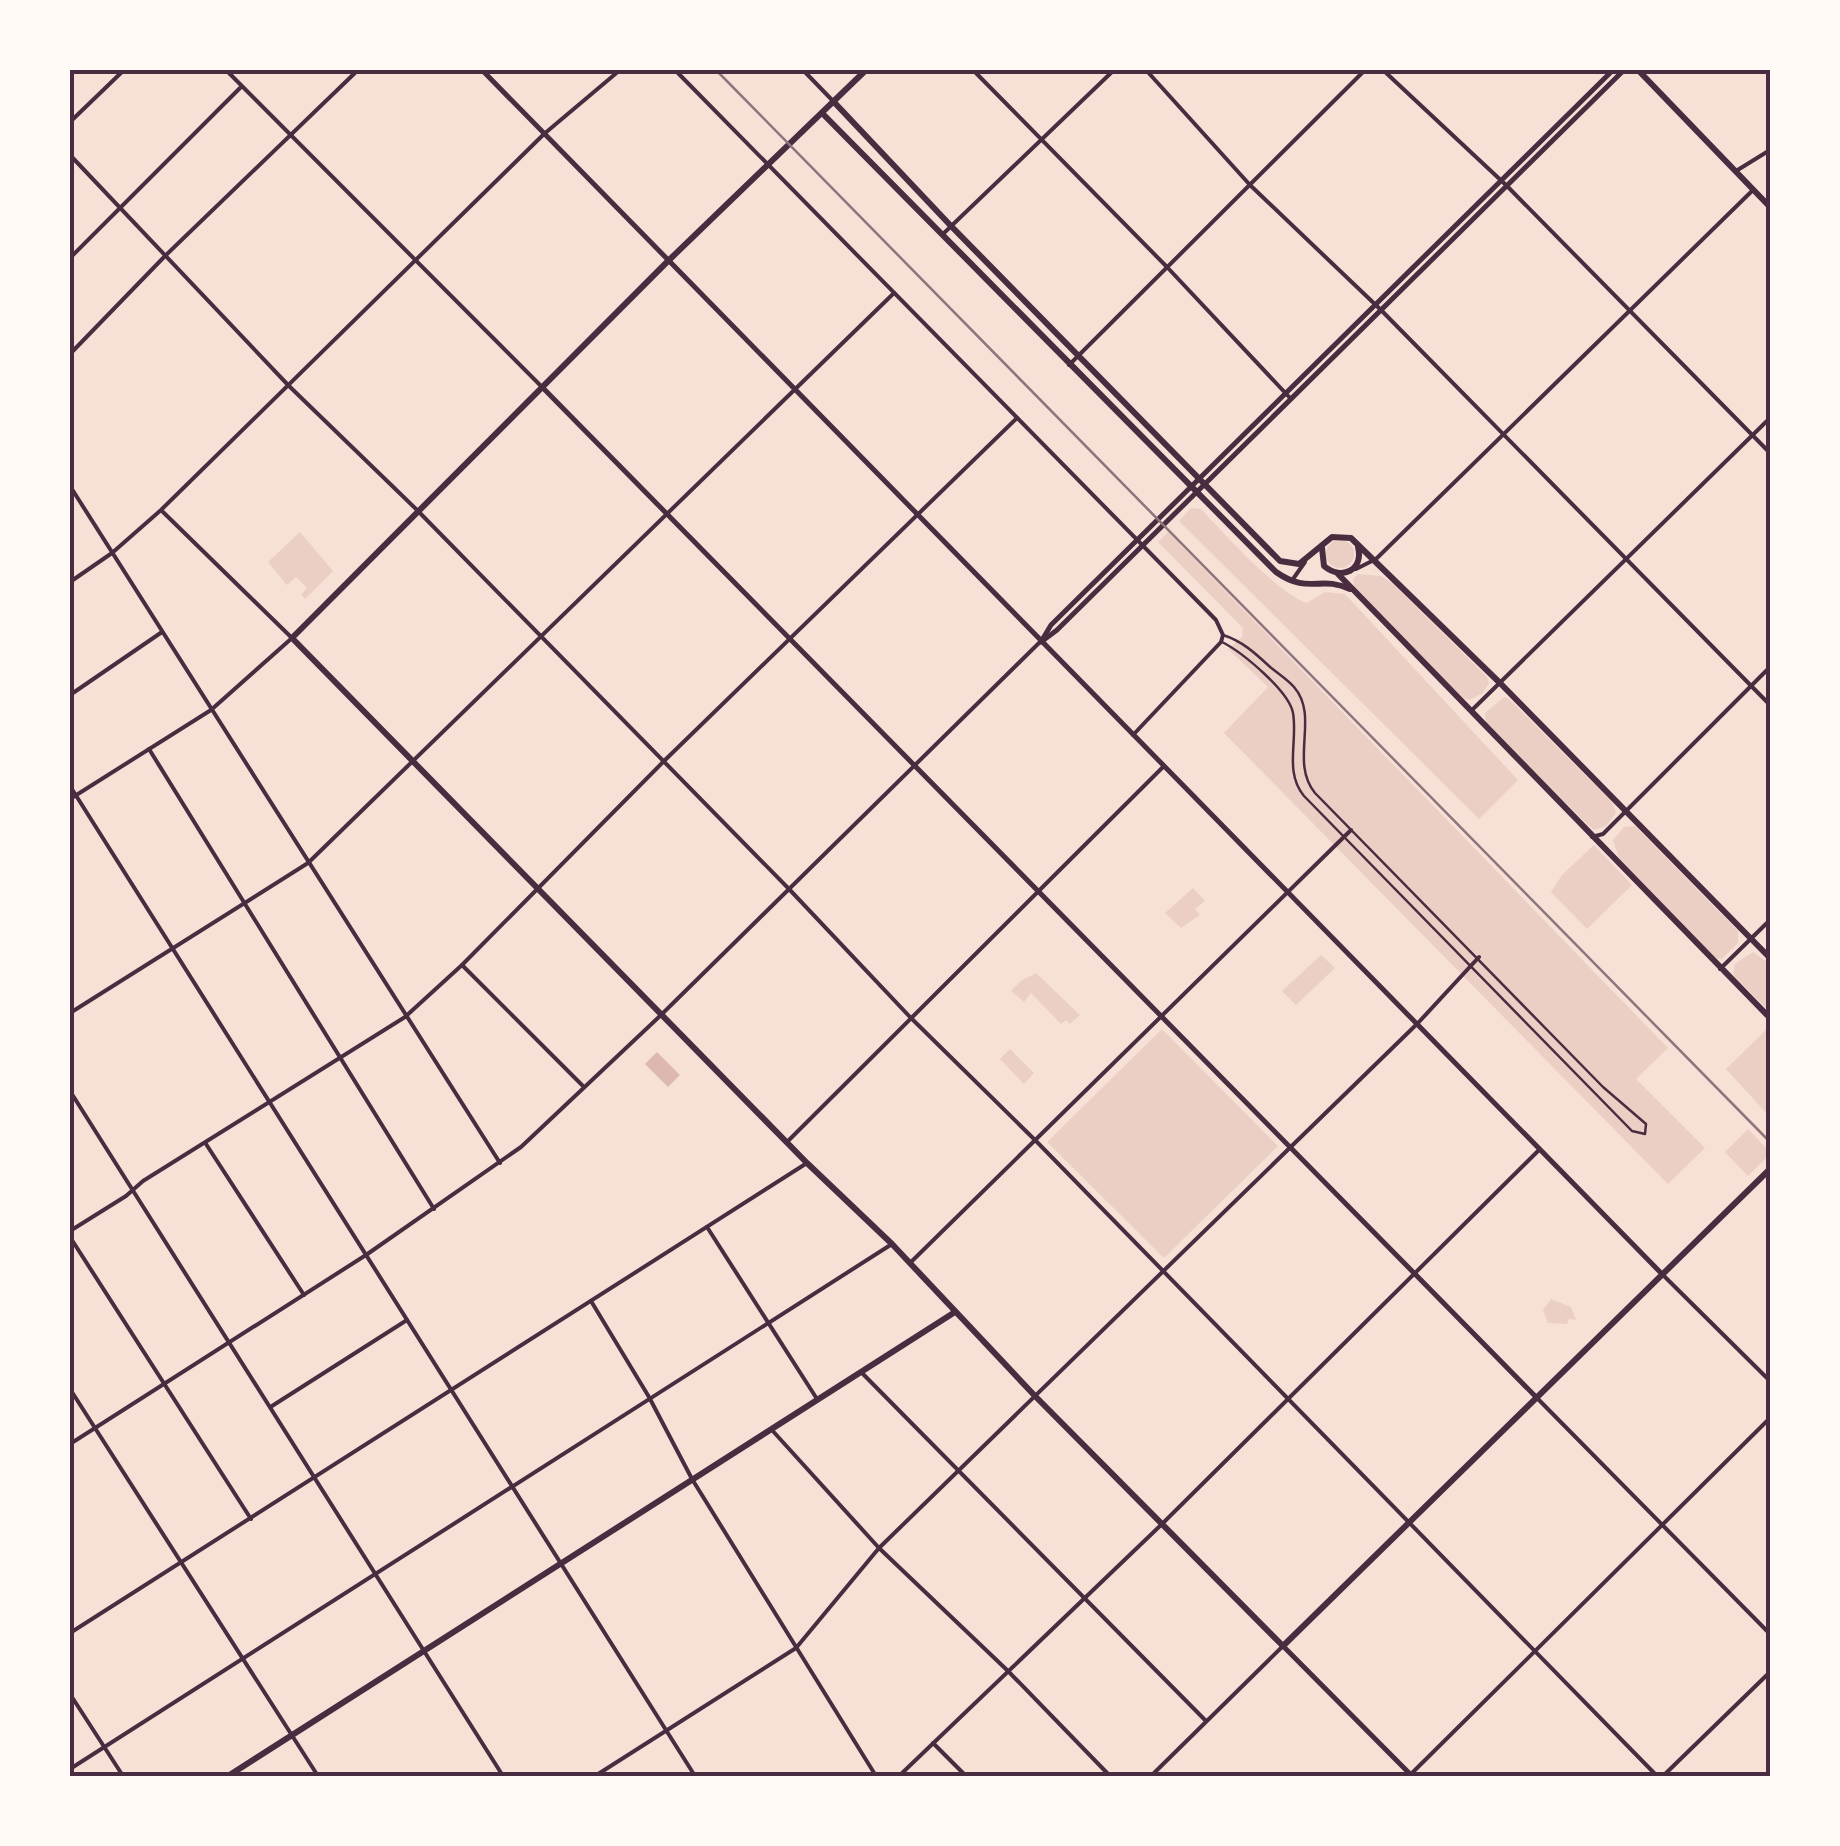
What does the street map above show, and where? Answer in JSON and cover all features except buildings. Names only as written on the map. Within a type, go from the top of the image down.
[{"type":"main road","points":[[866,70],[667,262],[292,638],[1284,1646],[1770,1169]]},
{"type":"main road","points":[[1638,70],[1770,207]]},
{"type":"main road","points":[[834,101],[951,226],[1280,560],[1299,564],[1338,535],[1356,542],[1770,958]]},
{"type":"main road","points":[[822,114],[1276,572],[1291,582],[1335,583],[1350,589]]},
{"type":"main road","points":[[1317,584],[1352,570],[1360,560],[1356,542]]},
{"type":"main road","points":[[1322,546],[1321,560],[1770,1018]]},
{"type":"main road","points":[[228,1776],[955,1312]]},
{"type":"street","points":[[70,122],[124,70]]},
{"type":"street","points":[[226,70],[1770,1634]]},
{"type":"street","points":[[70,354],[165,256],[358,70]]},
{"type":"street","points":[[482,70],[1132,736],[1770,1381]]},
{"type":"street","points":[[70,582],[112,553],[162,510],[544,134],[620,70]]},
{"type":"street","points":[[676,70],[1140,543],[1222,635],[1132,736]]},
{"type":"street","points":[[803,70],[834,101]]},
{"type":"street","points":[[973,70],[1291,400]]},
{"type":"street","points":[[942,235],[1114,70]]},
{"type":"street","points":[[1146,70],[1250,184],[1381,310],[1770,705]]},
{"type":"street","points":[[1069,365],[1366,70]]},
{"type":"street","points":[[1384,70],[1504,183],[1770,453]]},
{"type":"street","points":[[70,1444],[366,1255],[500,1163],[661,1015],[1140,543],[1196,494],[1613,70]]},
{"type":"street","points":[[1140,543],[1189,486],[1375,304],[1624,70]]},
{"type":"street","points":[[70,258],[242,87]]},
{"type":"street","points":[[1736,171],[1770,150]]},
{"type":"street","points":[[70,154],[289,386],[417,510],[911,1018],[1660,1776],[1770,1672]]},
{"type":"street","points":[[1352,570],[1376,559],[1753,190]]},
{"type":"street","points":[[70,1014],[308,864],[894,293]]},
{"type":"street","points":[[251,1519],[70,1234],[205,1142],[405,1017],[462,966],[664,761],[1017,418]]},
{"type":"street","points":[[1471,712],[1770,418]]},
{"type":"street","points":[[70,486],[500,1163]]},
{"type":"street","points":[[73,797],[211,710],[292,638],[162,510]]},
{"type":"street","points":[[1291,582],[1307,558]]},
{"type":"street","points":[[70,695],[162,632]]},
{"type":"street","points":[[1592,836],[1603,834],[1770,667]]},
{"type":"street","points":[[149,749],[434,1209]]},
{"type":"street","points":[[787,1142],[1163,767]]},
{"type":"street","points":[[70,786],[73,797],[695,1776]]},
{"type":"street","points":[[910,1263],[1351,830]]},
{"type":"street","points":[[1720,969],[1770,920]]},
{"type":"street","points":[[595,1776],[796,1648],[879,1548],[1418,1023],[1478,957]]},
{"type":"street","points":[[462,966],[583,1086]]},
{"type":"street","points":[[70,1091],[503,1776]]},
{"type":"street","points":[[205,1142],[304,1295]]},
{"type":"street","points":[[899,1776],[1162,1524],[1540,1150]]},
{"type":"street","points":[[70,1633],[806,1162]]},
{"type":"street","points":[[1762,1177],[1770,1185]]},
{"type":"street","points":[[707,1226],[818,1399]]},
{"type":"street","points":[[70,1769],[892,1244]]},
{"type":"street","points":[[591,1301],[649,1397],[692,1479],[876,1776]]},
{"type":"street","points":[[270,1407],[407,1320]]},
{"type":"street","points":[[861,1372],[1206,1722]]},
{"type":"street","points":[[70,1389],[318,1776]]},
{"type":"street","points":[[1151,1776],[1284,1646],[1411,1775],[1770,1418]]},
{"type":"street","points":[[770,1429],[879,1548],[1008,1671],[1110,1776]]},
{"type":"street","points":[[70,1694],[123,1776]]},
{"type":"street","points":[[933,1743],[966,1776]]},
{"type":"lane","points":[[1222,635],[1249,649],[1294,687],[1303,706],[1304,774],[1316,793],[1603,1087],[1646,1124],[1645,1134],[1632,1131],[1296,787],[1291,705],[1222,635]]},
{"type":"shaded area","points":[[1191,508],[1201,509],[1252,562],[1295,597],[1307,603],[1325,592],[1345,594],[1518,780],[1479,819],[1179,521]]},
{"type":"shaded area","points":[[300,532],[333,571],[305,599],[301,595],[307,588],[296,577],[287,585],[268,562]]},
{"type":"shaded area","points":[[1168,532],[1668,1048],[1636,1079],[1705,1148],[1668,1184],[1224,733],[1268,687],[1228,649],[1242,637],[1243,628],[1158,542]]},
{"type":"shaded area","points":[[1340,540],[1350,544],[1354,554],[1350,564],[1340,568],[1330,564],[1326,554],[1330,544]]},
{"type":"shaded area","points":[[1358,574],[1381,576],[1392,583],[1487,677],[1489,683],[1483,693],[1469,700],[1463,698],[1355,591],[1353,579]]},
{"type":"shaded area","points":[[1504,697],[1612,802],[1616,813],[1606,826],[1594,830],[1587,824],[1486,723],[1485,713]]},
{"type":"shaded area","points":[[1635,826],[1738,931],[1738,943],[1722,959],[1714,958],[1619,858],[1613,840],[1624,827]]},
{"type":"shaded area","points":[[1594,845],[1632,885],[1587,929],[1551,892],[1562,875]]},
{"type":"shaded area","points":[[1193,888],[1205,901],[1195,909],[1200,915],[1181,928],[1165,913]]},
{"type":"shaded area","points":[[1753,952],[1770,964],[1770,1012],[1733,975],[1735,964]]},
{"type":"shaded area","points":[[1321,955],[1335,968],[1296,1005],[1282,991]]},
{"type":"shaded area","points":[[1036,973],[1080,1015],[1070,1024],[1066,1020],[1061,1024],[1031,993],[1024,1002],[1011,991]]},
{"type":"shaded area","points":[[1770,1026],[1770,1117],[1726,1069]]},
{"type":"shaded area","points":[[1162,1029],[1278,1146],[1164,1258],[1047,1142]]},
{"type":"shaded area","points":[[1010,1049],[1034,1073],[1024,1084],[1000,1059]]},
{"type":"shaded area","points":[[657,1052],[680,1075],[668,1087],[645,1064]]},
{"type":"shaded area","points":[[1748,1129],[1769,1155],[1748,1176],[1725,1152]]},
{"type":"shaded area","points":[[1551,1299],[1571,1307],[1576,1320],[1569,1319],[1567,1324],[1548,1323],[1543,1310]]},
{"type":"railway","points":[[716,70],[1770,1142]]}]
